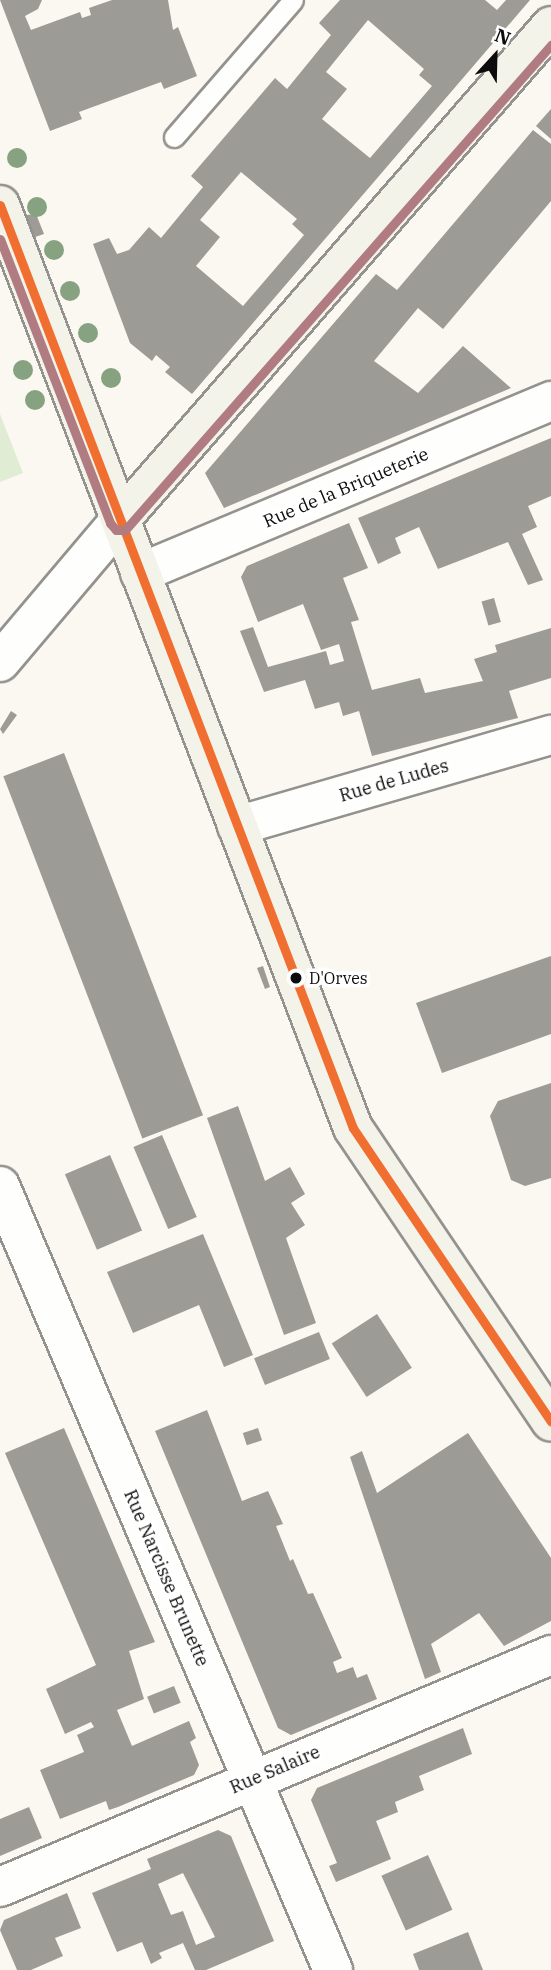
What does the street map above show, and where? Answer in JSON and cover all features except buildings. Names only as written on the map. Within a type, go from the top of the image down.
[{"type":"street","points":[[0,663],[121,519],[545,44]]},
{"type":"street","points":[[0,205],[353,1128],[551,1421]]},
{"type":"street","name":"Rue de la Briqueterie","points":[[140,573],[551,401]]},
{"type":"street","name":"Rue de Ludes","points":[[237,827],[551,735]]},
{"type":"street","name":"Rue Narcisse Brunette","points":[[0,1186],[332,1970]]},
{"type":"street","name":"Rue Salaire","points":[[0,1887],[551,1655]]},
{"type":"lane","points":[[174,137],[293,0]]},
{"type":"green space","points":[[0,414],[23,473],[0,482]]},
{"type":"transit line","points":[[0,239],[110,523],[116,530],[125,530],[551,45]]},
{"type":"transit line","points":[[0,205],[353,1128],[551,1421]]},
{"type":"place","name":"D'Orves","points":[[296,978]]}]
